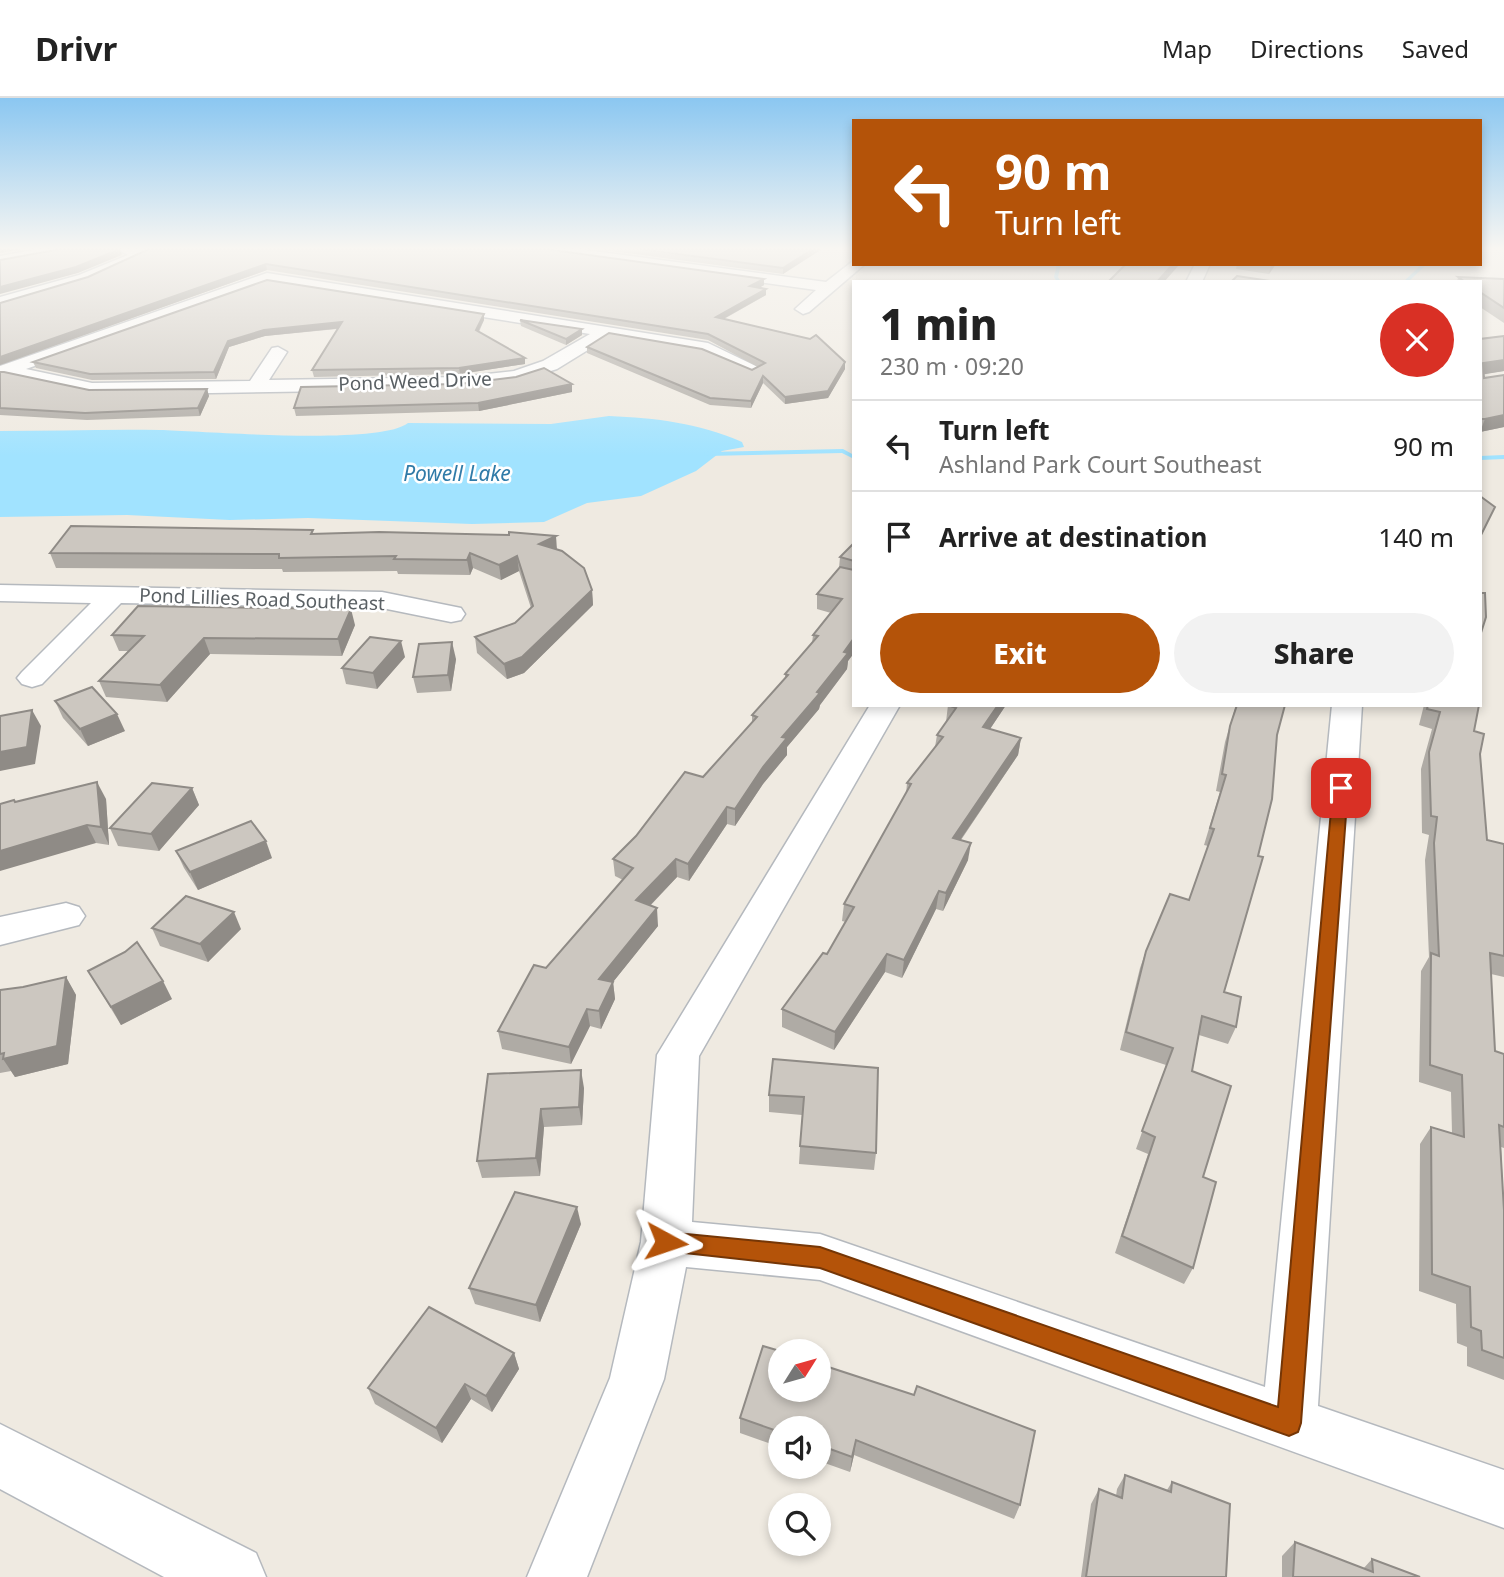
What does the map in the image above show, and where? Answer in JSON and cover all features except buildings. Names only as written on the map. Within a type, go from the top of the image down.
[{"type":"street","points":[[2,371],[153,318]]},
{"type":"street","points":[[518,318],[708,348],[753,369]]},
{"type":"street","name":"Pond Weed Drive","points":[[2,371],[92,389],[460,383],[516,376],[550,365],[606,332]]},
{"type":"street","points":[[256,386],[278,352]]},
{"type":"street","name":"Pond Lillies Road Southeast","points":[[0,593],[382,600],[451,614]]},
{"type":"street","name":"Pond Lillies Road Southeast","points":[[32,678],[114,595]]},
{"type":"street","points":[[557,1577],[637,1379],[666,1242],[678,1055],[884,707]]},
{"type":"street","points":[[1289,1423],[1348,707]]},
{"type":"street","points":[[0,931],[66,916]]},
{"type":"street","points":[[666,1242],[820,1257],[1504,1499]]},
{"type":"street","points":[[0,1455],[232,1577]]},
{"type":"water","name":"Powell Lake","points":[[609,416],[693,426],[742,442],[744,447],[722,451],[696,471],[641,496],[587,503],[544,522],[472,524],[308,518],[230,520],[127,515],[0,517],[0,431],[160,430],[329,436],[391,430],[408,423],[551,424]]},
{"type":"waterway","points":[[706,454],[843,451],[852,456]]},
{"type":"waterway","points":[[1482,458],[1504,457]]},
{"type":"route","points":[[666,1242],[820,1257],[1289,1423],[1341,788]]}]
